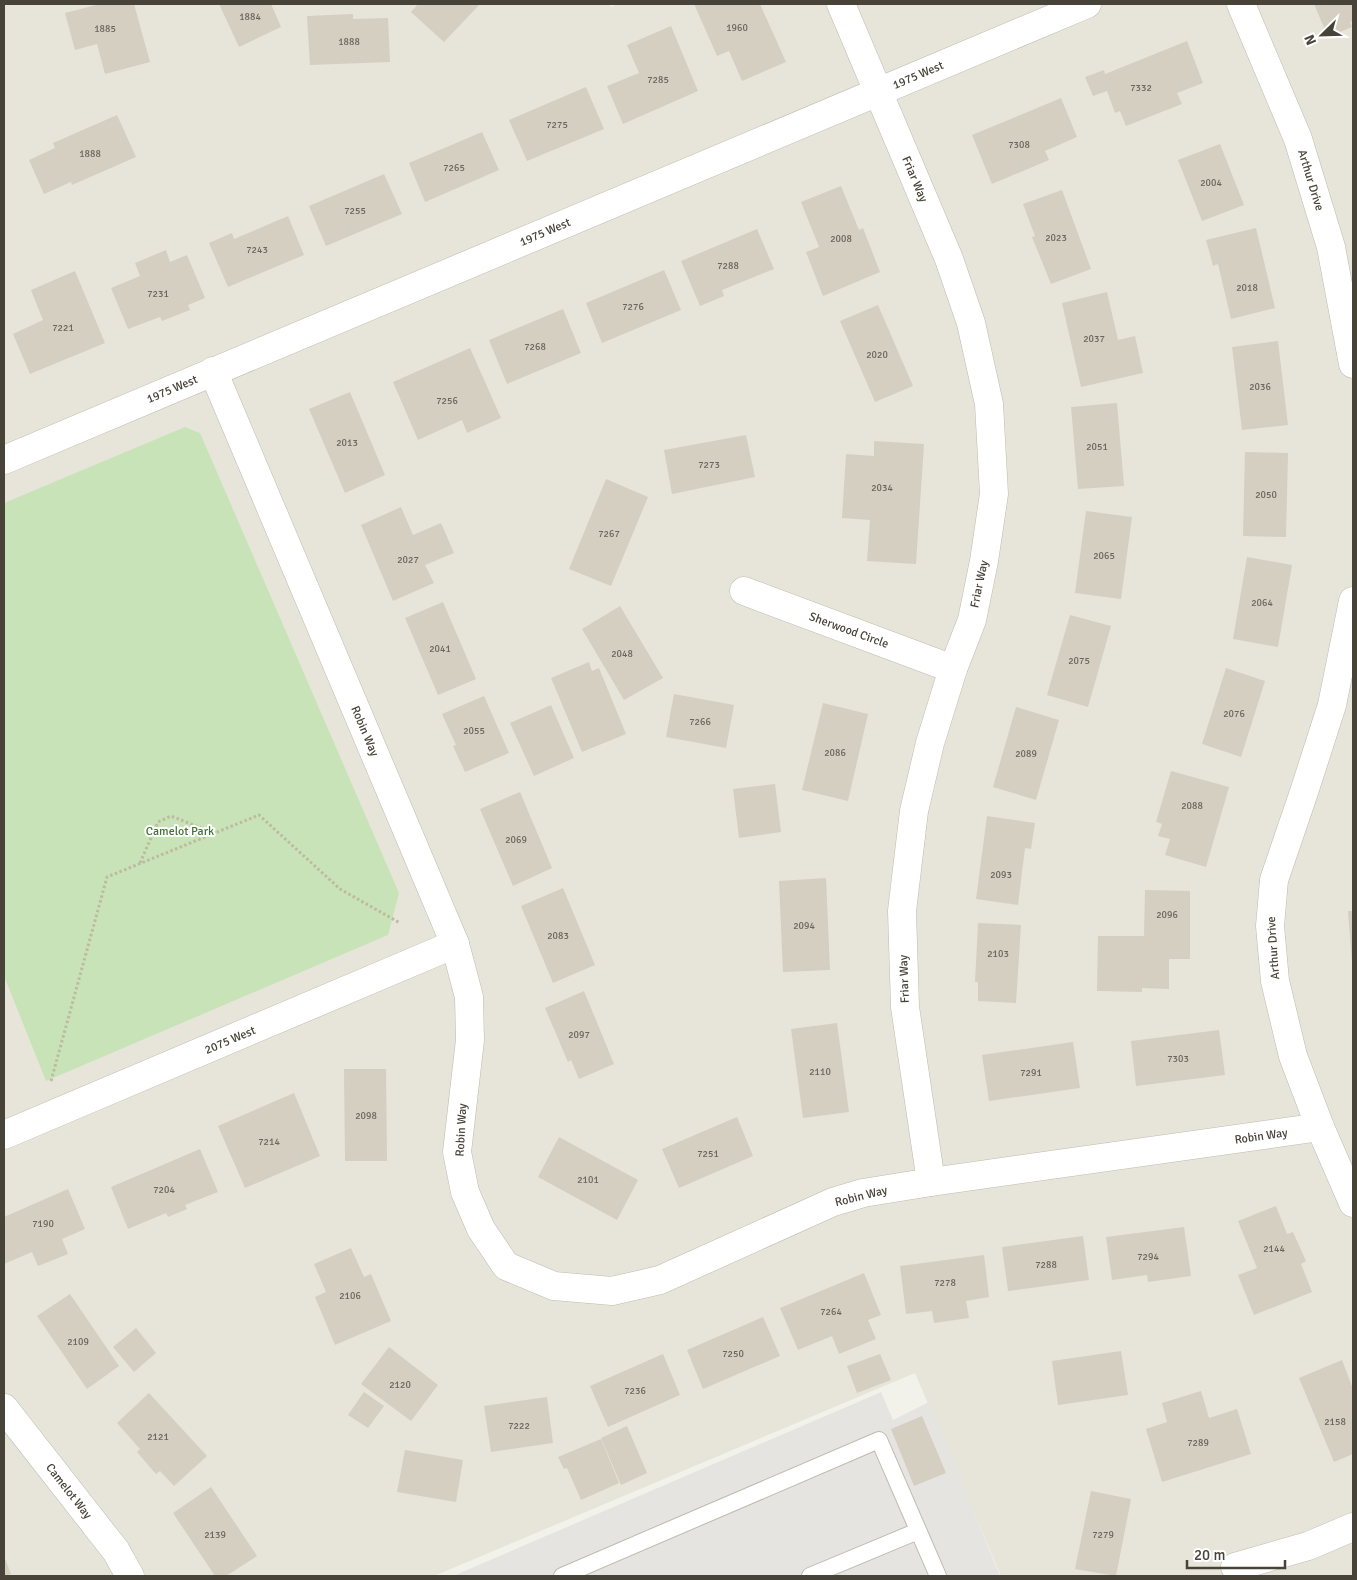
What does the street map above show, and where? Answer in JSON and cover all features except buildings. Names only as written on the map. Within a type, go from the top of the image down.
[{"type":"street","name":"Friar Way","points":[[841,4],[949,259],[971,323],[989,404],[994,494],[984,561],[972,620],[953,669],[930,743],[914,811],[902,911],[905,1007],[931,1182]]},
{"type":"street","name":"1975 West","points":[[4,460],[1087,4]]},
{"type":"street","name":"Arthur Drive","points":[[1241,4],[1301,148],[1331,247],[1353,364]]},
{"type":"street","name":"Robin Way","points":[[213,371],[455,944],[469,997],[470,1040],[457,1152],[465,1192],[481,1229],[506,1266],[554,1286],[612,1291],[660,1280],[833,1202],[863,1193],[1320,1127]]},
{"type":"street","name":"Sherwood Circle","points":[[744,591],[953,669]]},
{"type":"street","name":"Arthur Drive","points":[[1353,601],[1332,705],[1274,880],[1270,926],[1275,981],[1293,1056],[1320,1127],[1353,1203]]},
{"type":"street","name":"2075 West","points":[[4,1135],[455,944]]},
{"type":"street","name":"Camelot Way","points":[[4,1408],[116,1551],[130,1576]]},
{"type":"street","points":[[1235,1567],[1308,1546],[1353,1526]]},
{"type":"lane","points":[[562,1576],[879,1440],[938,1576]]},
{"type":"lane","points":[[810,1576],[918,1531]]},
{"type":"path","points":[[140,864],[158,822],[170,816],[214,834]]},
{"type":"path","points":[[50,1084],[107,877],[259,816],[340,889],[400,924]]},
{"type":"shaded area","points":[[4,4],[609,4],[611,7],[618,4],[1353,4],[1353,1576],[1001,1576],[915,1373],[434,1576],[4,1576]]},
{"type":"shaded area","points":[[881,1392],[893,1420],[929,1402],[1000,1576],[453,1576]]},
{"type":"green space","name":"Camelot Park","points":[[185,427],[200,433],[399,893],[388,935],[46,1081],[4,976],[4,503]]}]
